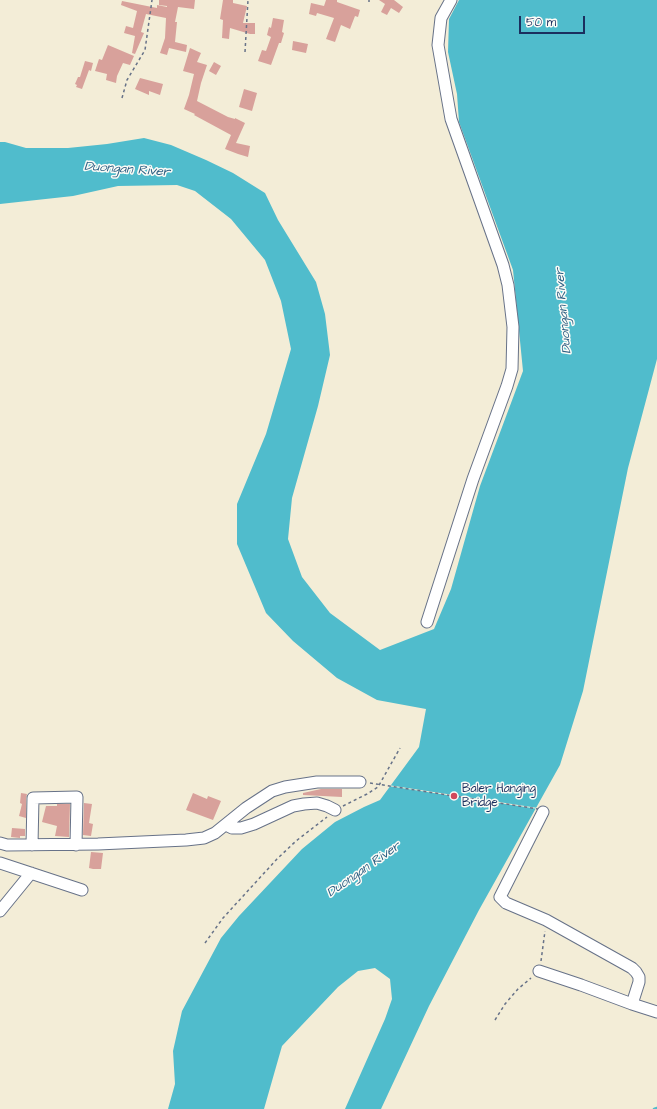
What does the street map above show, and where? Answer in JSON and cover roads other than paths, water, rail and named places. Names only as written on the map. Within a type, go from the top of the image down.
[{"type":"street","points":[[427,622],[473,479],[507,386],[512,368],[513,327],[508,285],[503,265],[450,119],[439,53],[438,45],[441,18],[451,0]]},
{"type":"street","points":[[0,843],[7,845],[76,844],[204,838],[215,833],[246,808],[272,791],[303,783],[365,782]]},
{"type":"street","points":[[32,845],[33,798],[77,797],[76,844]]},
{"type":"street","points":[[226,825],[232,828],[241,828],[254,824],[293,806],[304,804],[317,803],[335,810]]},
{"type":"street","points":[[540,810],[500,897],[506,903],[546,920],[632,968],[639,977],[639,982],[632,1004]]},
{"type":"street","points":[[0,863],[82,890]]},
{"type":"street","points":[[0,910],[31,873]]},
{"type":"street","points":[[539,971],[657,1012]]},
{"type":"water","name":"Duongan River","points":[[459,0],[657,0],[657,359],[628,468],[583,691],[560,765],[479,910],[429,1006],[381,1109],[345,1109],[385,1019],[392,999],[390,979],[375,968],[358,971],[338,987],[282,1046],[264,1109],[168,1109],[175,1084],[173,1051],[182,1011],[221,938],[239,916],[302,849],[335,822],[380,800],[419,747],[426,709],[377,700],[337,678],[293,641],[266,613],[237,544],[237,504],[266,434],[291,349],[281,301],[265,260],[231,219],[195,191],[177,185],[118,186],[73,196],[0,204],[0,142],[26,148],[68,148],[144,138],[171,145],[206,160],[233,173],[265,193],[278,220],[316,282],[325,314],[330,355],[318,406],[292,498],[288,539],[302,577],[330,613],[380,650],[434,629],[451,589],[480,486],[523,371],[513,270],[459,122],[457,94],[448,52],[449,19]]},
{"type":"place","name":"Baler Hanging Bridge","points":[[454,796]]}]
